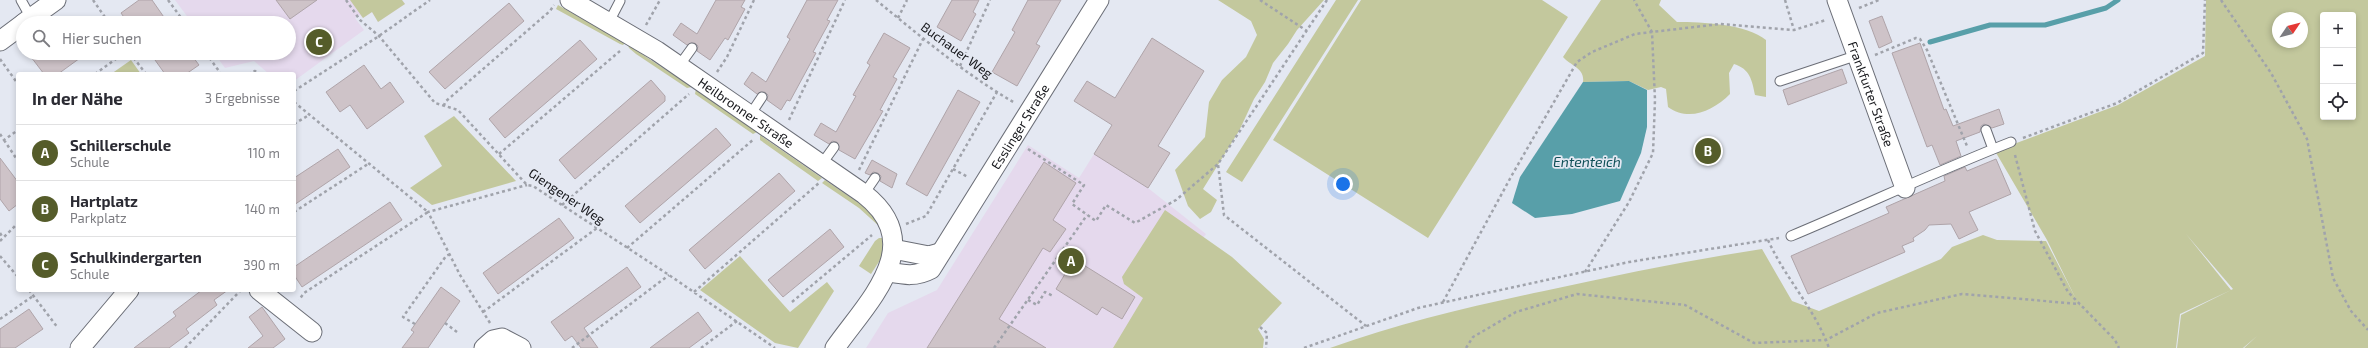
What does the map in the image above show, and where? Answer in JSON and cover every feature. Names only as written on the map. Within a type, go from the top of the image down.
[{"type":"street","points":[[34,16],[56,0]]},
{"type":"street","name":"Esslinger Straße","points":[[889,272],[910,276],[922,274],[931,269],[940,253],[953,237],[1098,0]]},
{"type":"street","name":"Frankfurter Straße","points":[[1837,0],[1905,188]]},
{"type":"street","name":"Heilbronner Straße","points":[[562,2],[609,22],[679,66],[864,194],[888,219],[892,228],[893,249]]},
{"type":"street","points":[[0,40],[16,29]]},
{"type":"street","points":[[835,348],[889,272],[893,249],[929,256],[940,253]]},
{"type":"street","points":[[83,347],[127,292]]},
{"type":"street","points":[[262,292],[312,332]]},
{"type":"street","points":[[488,344],[502,338],[521,348]]},
{"type":"lane","points":[[21,0],[25,16]]},
{"type":"lane","points":[[609,22],[620,1]]},
{"type":"lane","points":[[679,66],[692,48]]},
{"type":"lane","points":[[1780,81],[1811,75],[1859,58]]},
{"type":"lane","points":[[750,115],[762,97]]},
{"type":"lane","points":[[1986,130],[1993,149]]},
{"type":"lane","points":[[1791,236],[2011,142]]},
{"type":"lane","points":[[825,168],[834,147]]},
{"type":"lane","points":[[864,194],[875,178]]},
{"type":"path","points":[[93,0],[104,16]]},
{"type":"path","points":[[168,0],[180,16]]},
{"type":"path","name":"Giengener Weg","points":[[346,0],[360,20],[379,36],[435,103],[458,110],[527,185],[533,186],[669,275],[775,348]]},
{"type":"path","points":[[296,90],[379,36],[430,0]]},
{"type":"path","points":[[644,31],[660,0]]},
{"type":"path","points":[[714,78],[727,56],[754,0]]},
{"type":"path","points":[[788,121],[845,0]]},
{"type":"path","name":"Buchauer Weg","points":[[876,0],[923,39],[960,66],[997,92],[1030,111]]},
{"type":"path","points":[[898,18],[907,0]]},
{"type":"path","points":[[960,66],[990,0]]},
{"type":"path","points":[[1260,0],[1307,31]]},
{"type":"path","points":[[1025,148],[1084,185],[1072,204],[1087,215],[1096,221],[1106,205],[1136,223],[1176,200],[1218,164],[1328,0]]},
{"type":"path","points":[[1585,272],[1629,202],[1654,153],[1655,100],[1652,32],[1634,0]]},
{"type":"path","points":[[1785,0],[1794,30]]},
{"type":"path","points":[[2119,348],[2115,340],[2068,292],[2035,231],[2011,142],[2117,103],[2203,53],[2205,0]]},
{"type":"path","points":[[2221,0],[2271,73],[2306,139],[2333,278],[2351,311],[2368,330]]},
{"type":"path","points":[[444,106],[445,102],[562,2]]},
{"type":"path","points":[[1443,302],[1512,175],[1577,62],[1592,52],[1635,34],[1720,24],[1794,30],[1828,19]]},
{"type":"path","points":[[1859,58],[1896,48],[1897,44],[1916,38],[1920,39],[1927,50],[1971,158]]},
{"type":"path","points":[[855,176],[866,158],[923,39]]},
{"type":"path","points":[[499,154],[622,49]]},
{"type":"path","points":[[0,59],[16,81]]},
{"type":"path","points":[[98,72],[114,60]]},
{"type":"path","points":[[135,60],[144,72]]},
{"type":"path","points":[[211,60],[220,72]]},
{"type":"path","points":[[562,205],[694,88]]},
{"type":"path","points":[[902,225],[926,216],[997,92]]},
{"type":"path","points":[[296,104],[428,212],[460,275],[492,326],[488,344]]},
{"type":"path","points":[[296,123],[309,115]]},
{"type":"path","points":[[4,140],[16,131]]},
{"type":"path","points":[[0,134],[16,158]]},
{"type":"path","points":[[627,248],[759,134]]},
{"type":"path","points":[[296,211],[368,164]]},
{"type":"path","points":[[1218,164],[1224,215],[1366,326]]},
{"type":"path","points":[[694,292],[819,183],[825,168]]},
{"type":"path","points":[[953,169],[963,175]]},
{"type":"path","points":[[296,302],[304,293],[428,212],[527,185]]},
{"type":"path","points":[[994,348],[1087,215]]},
{"type":"path","points":[[0,241],[16,225]]},
{"type":"path","points":[[483,312],[597,228]]},
{"type":"path","points":[[0,233],[3,238]]},
{"type":"path","points":[[792,302],[872,235]]},
{"type":"path","points":[[1304,348],[1418,308],[1443,302],[1629,262],[1791,236]]},
{"type":"path","points":[[1768,240],[1776,258],[1811,312],[1829,348]]},
{"type":"path","points":[[415,324],[403,317],[446,256],[450,254]]},
{"type":"path","points":[[0,256],[16,275]]},
{"type":"path","points":[[572,348],[669,275]]},
{"type":"path","points":[[30,292],[58,328]]},
{"type":"path","points":[[185,348],[239,292]]},
{"type":"path","points":[[1028,300],[1037,305],[1046,292],[1053,296]]},
{"type":"path","points":[[1466,348],[1473,337],[1516,312],[1577,294],[1685,305],[1754,342],[1826,340],[1877,313],[1962,294],[2080,304]]},
{"type":"path","points":[[0,319],[33,296]]},
{"type":"path","points":[[702,348],[737,322]]},
{"type":"path","points":[[445,323],[457,332]]},
{"type":"path","points":[[1260,327],[1267,333],[1266,348]]},
{"type":"shaded area","points":[[175,0],[402,0],[405,4],[378,22],[372,12],[363,18],[360,15],[355,18],[364,30],[296,80],[296,72],[267,72],[254,61],[225,68],[219,60],[296,60],[296,16],[187,16]]},
{"type":"shaded area","points":[[1028,145],[1079,178],[1094,154],[1148,188],[1206,234],[1168,288],[1120,348],[866,348],[888,313],[937,290]]},
{"type":"green space","points":[[350,0],[402,0],[405,4],[378,22],[372,12],[363,18]]},
{"type":"green space","points":[[1218,0],[1324,0],[1297,30],[1273,63],[1265,82],[1254,99],[1239,131],[1203,189],[1217,200],[1211,212],[1200,219],[1188,206],[1175,170],[1205,137],[1209,102],[1222,80],[1246,57],[1257,35],[1251,21]]},
{"type":"green space","points":[[1336,0],[1358,0],[1242,182],[1226,172]]},
{"type":"green space","points":[[1361,0],[1542,0],[1568,17],[1428,238],[1273,140]]},
{"type":"green space","points":[[1601,0],[1661,0],[1659,5],[1677,22],[1724,25],[1748,30],[1758,35],[1766,40],[1766,97],[1755,95],[1747,72],[1734,64],[1729,73],[1730,94],[1708,110],[1692,114],[1684,114],[1668,107],[1666,89],[1661,87],[1648,90],[1629,81],[1583,82],[1582,73],[1580,70],[1563,57]]},
{"type":"green space","points":[[2206,0],[2368,0],[2368,348],[2244,348],[2257,336],[2243,348],[2177,348],[2181,315],[2231,290],[2180,314],[2176,348],[1330,348],[1409,323],[1490,303],[1653,268],[1762,249],[1792,301],[1819,311],[1941,259],[1952,247],[1983,235],[1997,240],[2046,241],[2076,299],[2047,240],[1995,151],[2118,105],[2205,56]],"holes":[[[2186,234],[2233,289],[2231,290]]]},
{"type":"green space","points":[[558,5],[625,43],[623,45],[620,44],[556,9]]},
{"type":"green space","points":[[628,45],[692,87],[687,88],[636,54],[629,48]]},
{"type":"green space","points":[[131,60],[140,72],[114,72]]},
{"type":"green space","points":[[696,89],[757,132],[753,134],[695,94]]},
{"type":"green space","points":[[454,116],[516,181],[432,205],[410,188],[442,166],[424,136]]},
{"type":"green space","points":[[760,135],[822,178],[818,181],[760,140]]},
{"type":"green space","points":[[825,180],[869,210],[875,216],[880,227],[859,208],[822,183]]},
{"type":"green space","points":[[1165,210],[1232,257],[1282,303],[1258,329],[1264,339],[1263,348],[1113,348],[1143,298],[1124,284],[1122,277]]},
{"type":"green space","points":[[879,238],[883,238],[882,257],[871,274],[859,266],[875,241]]},
{"type":"green space","points":[[740,256],[790,312],[827,282],[834,291],[798,348],[775,343],[700,290]]},
{"type":"water","name":"Ententeich","points":[[1629,81],[1647,90],[1647,127],[1641,153],[1620,201],[1572,214],[1535,218],[1512,203],[1520,177],[1583,82]]},
{"type":"building","points":[[139,0],[152,0],[163,16],[123,16],[121,13]]},
{"type":"building","points":[[276,0],[317,0],[294,16],[288,16]]},
{"type":"building","points":[[716,0],[745,0],[741,7],[745,9],[728,40],[725,38],[710,60],[697,51],[698,46],[695,43],[687,45],[673,35],[681,23],[697,34]]},
{"type":"building","points":[[807,0],[838,0],[827,20],[830,21],[813,52],[816,53],[790,101],[787,100],[781,110],[767,100],[768,95],[765,92],[757,94],[744,84],[752,72],[766,82],[790,39],[787,37]]},
{"type":"building","points":[[952,0],[979,0],[973,12],[976,14],[961,41],[937,27]]},
{"type":"building","points":[[1028,0],[1061,0],[1036,44],[1040,46],[1017,86],[992,72],[1015,32],[1012,30]]},
{"type":"building","points":[[509,3],[524,21],[445,89],[429,72]]},
{"type":"building","points":[[1882,16],[1892,42],[1879,48],[1869,21]]},
{"type":"building","points":[[884,33],[910,48],[893,77],[897,79],[880,110],[883,111],[855,159],[839,150],[837,142],[832,141],[829,144],[814,135],[821,123],[836,132],[856,96],[853,95],[870,65],[867,63]]},
{"type":"building","points":[[1152,38],[1204,71],[1158,146],[1170,153],[1148,188],[1094,154],[1112,125],[1074,101],[1087,81],[1115,98]]},
{"type":"building","points":[[580,40],[597,59],[505,138],[489,119]]},
{"type":"building","points":[[1920,43],[1944,110],[1946,109],[1953,126],[1999,109],[2004,124],[1992,128],[1984,124],[1981,126],[1980,132],[1956,141],[1961,156],[1940,165],[1932,145],[1927,147],[1892,53]]},
{"type":"building","points":[[33,60],[77,60],[61,72],[42,72]]},
{"type":"building","points":[[155,60],[195,60],[199,65],[189,72],[164,72]]},
{"type":"building","points":[[364,65],[381,89],[390,82],[404,102],[367,129],[350,105],[340,112],[326,92]]},
{"type":"building","points":[[1842,69],[1847,83],[1788,105],[1783,90]]},
{"type":"building","points":[[651,80],[665,96],[665,101],[575,179],[559,160]]},
{"type":"building","points":[[958,90],[980,102],[927,196],[906,184]]},
{"type":"building","points":[[716,128],[731,145],[640,223],[625,206]]},
{"type":"building","points":[[338,149],[350,167],[296,204],[296,177]]},
{"type":"building","points":[[0,158],[16,179],[16,206],[9,211],[0,199]]},
{"type":"building","points":[[1996,159],[2011,194],[1969,212],[1978,230],[1959,239],[1951,224],[1929,225],[1925,230],[1913,238],[1914,241],[1902,246],[1905,252],[1808,294],[1791,256],[1889,213],[1886,207],[1945,181],[1944,176],[1965,167],[1967,171]]},
{"type":"building","points":[[872,160],[897,174],[892,188],[880,181],[881,176],[878,173],[873,172],[870,175],[865,173]]},
{"type":"building","points":[[1044,162],[1076,183],[1053,220],[1066,229],[1050,252],[1043,248],[999,319],[1046,348],[927,348]]},
{"type":"building","points":[[779,173],[795,191],[705,269],[689,250]]},
{"type":"building","points":[[390,202],[402,220],[302,287],[296,278],[296,266]]},
{"type":"building","points":[[559,218],[574,238],[498,294],[483,273]]},
{"type":"building","points":[[830,229],[844,247],[783,297],[768,280]]},
{"type":"building","points":[[1074,259],[1135,297],[1122,319],[1102,307],[1097,315],[1056,289]]},
{"type":"building","points":[[627,267],[641,287],[584,328],[598,348],[581,348],[572,336],[565,341],[551,322]]},
{"type":"building","points":[[441,287],[460,301],[428,348],[402,348],[414,332],[411,330]]},
{"type":"building","points":[[199,292],[225,292],[214,300],[217,305],[186,329],[189,333],[169,348],[134,348],[176,316],[173,312]]},
{"type":"building","points":[[262,307],[285,339],[273,348],[248,348],[263,336],[249,317]]},
{"type":"building","points":[[29,309],[43,329],[15,348],[0,348],[0,329]]},
{"type":"building","points":[[698,312],[712,331],[689,348],[650,348]]},
{"type":"waterway","points":[[1930,42],[1990,25],[2045,25],[2106,8],[2118,0]]},
{"type":"place","name":"Schulkindergarten","points":[[319,42]]},
{"type":"place","name":"Hartplatz","points":[[1708,151]]},
{"type":"place","name":"Schillerschule","points":[[1071,261]]}]
